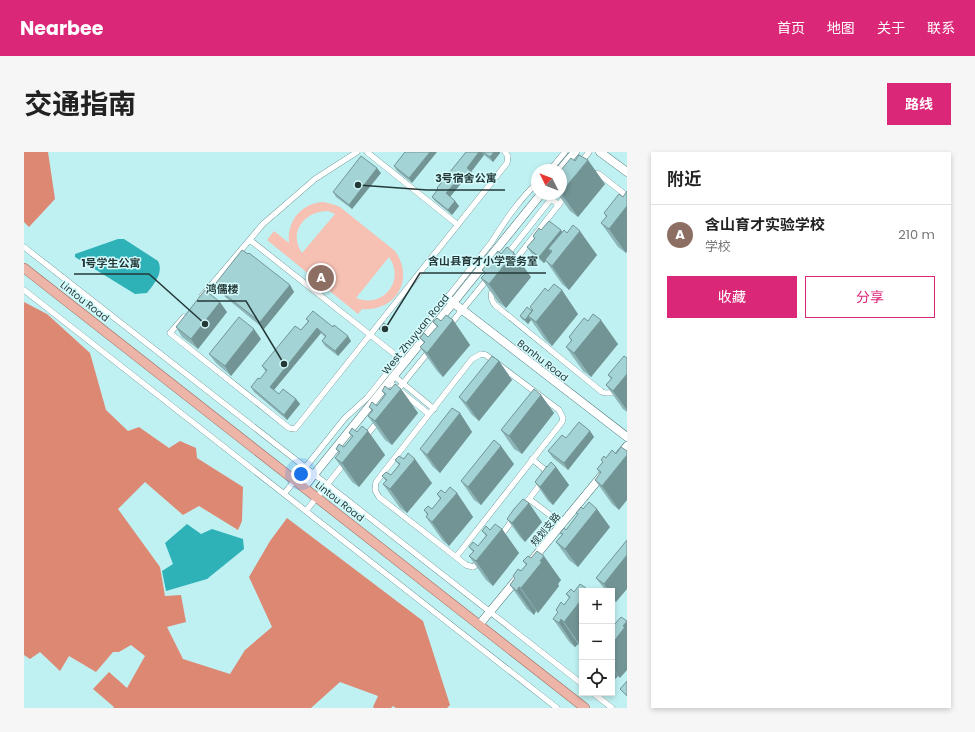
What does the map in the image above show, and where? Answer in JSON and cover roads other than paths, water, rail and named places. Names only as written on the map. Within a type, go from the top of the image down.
[{"type":"main road","name":"Lintou Road","points":[[24,268],[585,708]]},
{"type":"street","points":[[199,299],[263,224],[315,179],[357,152]]},
{"type":"street","points":[[367,152],[458,225]]},
{"type":"street","points":[[190,311],[170,333],[292,429],[297,428],[507,163],[508,156],[505,152]]},
{"type":"street","points":[[555,164],[565,152]]},
{"type":"street","points":[[565,164],[575,152]]},
{"type":"street","points":[[575,169],[588,152]]},
{"type":"street","points":[[600,152],[627,172]]},
{"type":"street","points":[[585,174],[600,174],[627,196]]},
{"type":"street","points":[[507,271],[572,188]]},
{"type":"street","points":[[284,494],[345,418],[367,398],[450,301],[508,216],[531,189]]},
{"type":"street","name":"West Zhuyuan Road","points":[[304,488],[405,363],[450,301],[536,200]]},
{"type":"street","points":[[500,263],[550,200]]},
{"type":"street","points":[[556,200],[559,205]]},
{"type":"street","points":[[250,240],[405,363]]},
{"type":"street","points":[[24,247],[579,682]]},
{"type":"street","points":[[447,328],[495,269]]},
{"type":"street","points":[[498,283],[491,294],[491,300],[494,306],[602,392],[607,394],[619,390],[627,379]]},
{"type":"street","points":[[24,290],[557,708]]},
{"type":"street","name":"Banhu Road","points":[[450,301],[627,437]]},
{"type":"street","points":[[392,400],[403,383],[433,347]]},
{"type":"street","points":[[456,557],[562,422],[562,414],[560,410],[490,357],[481,354],[472,359],[429,414],[376,482],[375,490],[379,497],[466,565],[473,567],[484,557]]},
{"type":"street","points":[[392,379],[403,383],[434,409]]},
{"type":"street","points":[[392,379],[399,389],[429,414]]},
{"type":"street","points":[[360,444],[383,416]]},
{"type":"street","name":"规划支路","points":[[479,625],[627,446]]},
{"type":"street","points":[[306,511],[350,456]]},
{"type":"street","points":[[498,540],[546,476],[544,469],[532,459]]},
{"type":"street","points":[[529,499],[562,524]]},
{"type":"street","points":[[597,696],[612,708]]},
{"type":"water","points":[[118,239],[124,239],[158,261],[160,265],[159,274],[147,293],[135,294],[75,257],[75,254]]},
{"type":"water","points":[[187,524],[201,534],[212,529],[243,539],[244,549],[207,579],[166,591],[162,571],[173,564],[165,543]]},
{"type":"place","name":"3号宿舍公寓","points":[[358,185]]},
{"type":"place","name":"含山育才实验学校","points":[[321,278]]},
{"type":"place","name":"1号学生公寓","points":[[205,324]]},
{"type":"place","name":"含山县育才小学警务室","points":[[385,329]]},
{"type":"place","name":"鸿儒楼","points":[[284,364]]}]
